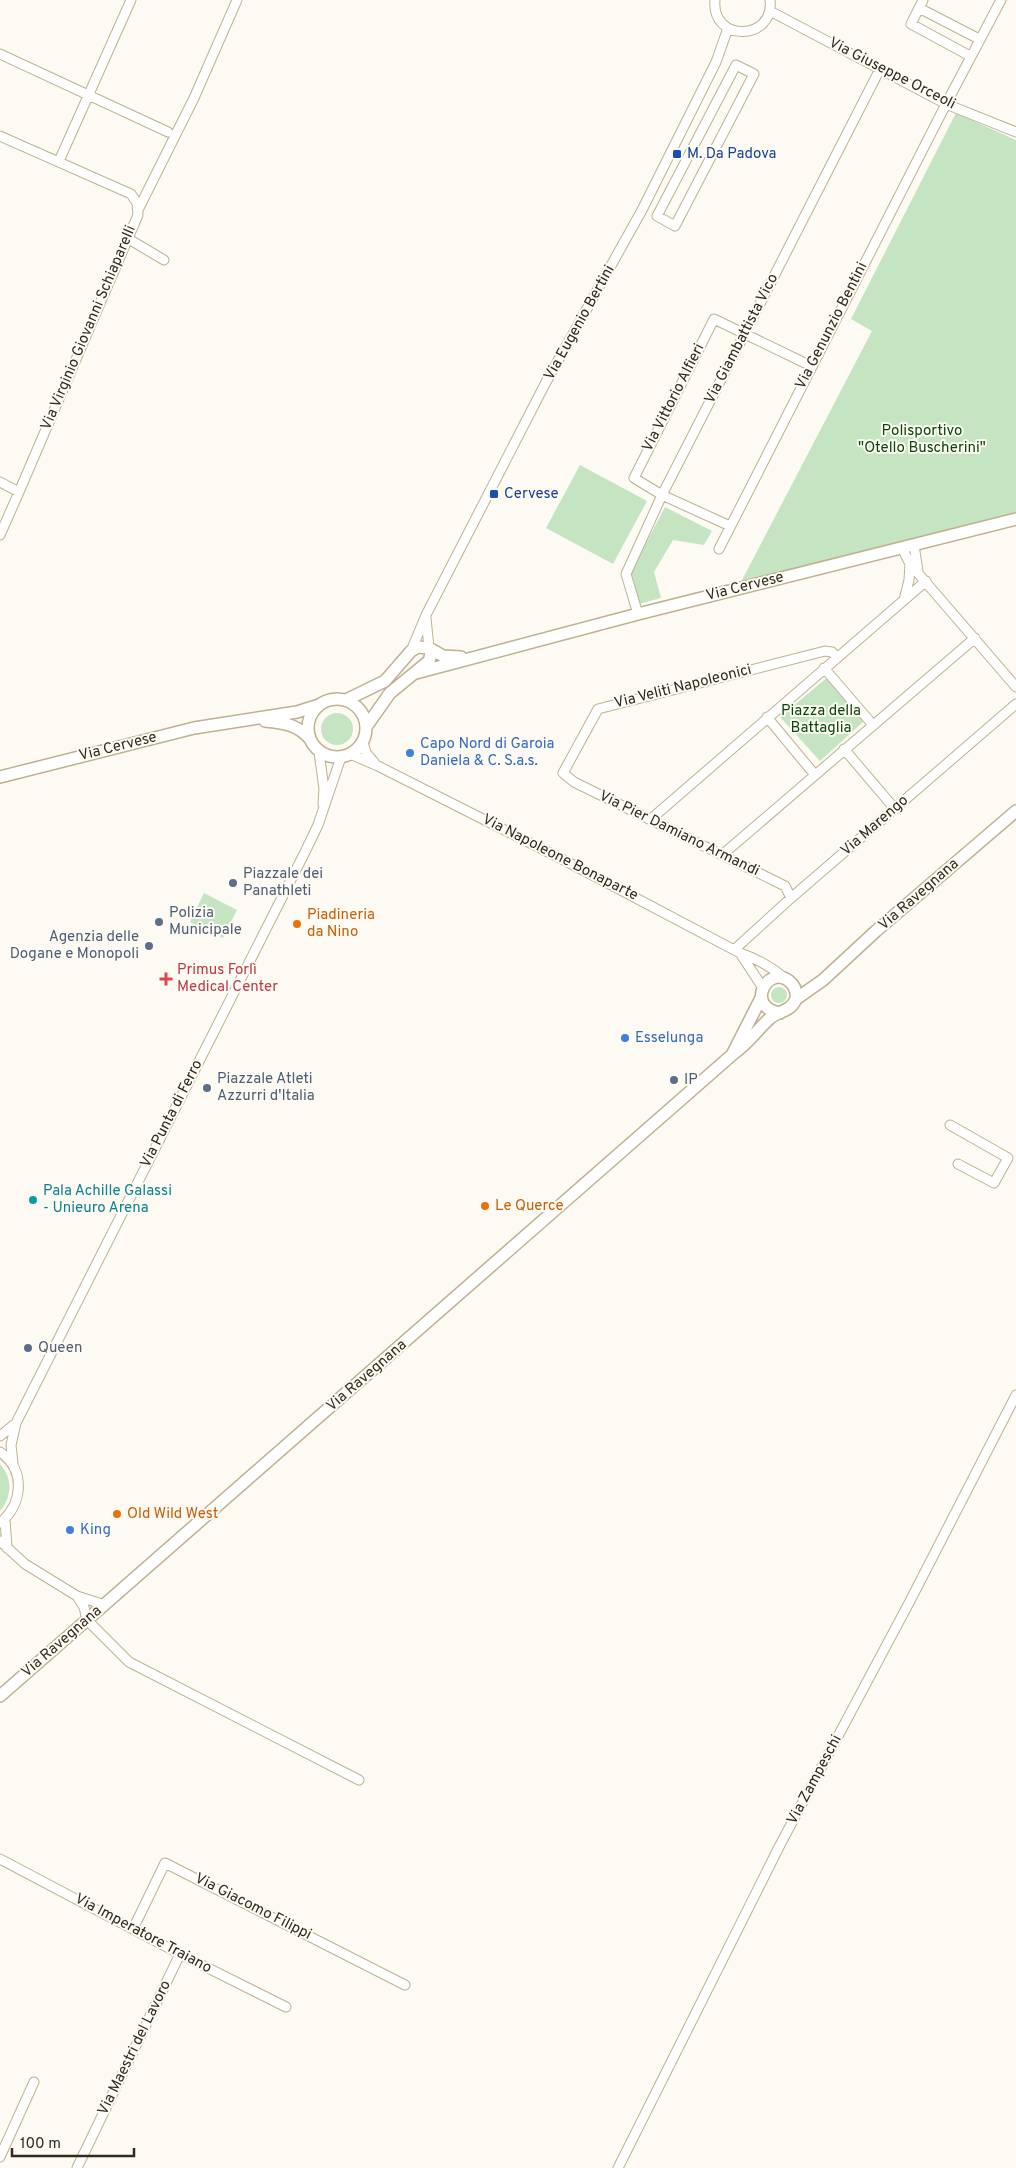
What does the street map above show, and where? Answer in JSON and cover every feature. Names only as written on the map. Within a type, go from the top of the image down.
[{"type":"main road","name":"Via Cervese","points":[[416,673],[638,614],[1016,519]]},
{"type":"main road","points":[[411,651],[418,646],[429,648]]},
{"type":"main road","name":"Via Cervese","points":[[429,648],[448,657],[475,657]]},
{"type":"main road","name":"Via Cervese","points":[[363,742],[366,728],[390,693],[416,673],[429,660],[431,654],[429,648]]},
{"type":"main road","name":"Via Cervese","points":[[0,777],[194,728],[297,712],[333,699],[346,700],[385,680],[411,651]]},
{"type":"main road","points":[[346,700],[360,709],[366,728]]},
{"type":"main road","points":[[309,738],[309,720],[319,705]]},
{"type":"main road","name":"Via Cervese","points":[[236,721],[264,721],[292,725],[301,730],[320,752]]},
{"type":"main road","points":[[320,752],[329,756],[346,756],[363,742]]},
{"type":"main road","name":"Via Ravegnana","points":[[796,999],[823,980],[876,931],[1016,811]]},
{"type":"main road","points":[[788,980],[796,990],[796,999],[790,1008],[780,1013],[773,1012],[766,1007],[762,993],[771,979],[788,980],[806,983],[823,980]]},
{"type":"main road","name":"Via Ravegnana","points":[[733,1054],[762,993]]},
{"type":"main road","name":"Via Ravegnana","points":[[0,1696],[733,1054],[746,1045],[770,1018],[780,1013]]},
{"type":"street","points":[[59,161],[131,0]]},
{"type":"street","points":[[138,211],[194,98],[237,0]]},
{"type":"street","points":[[715,0],[717,15],[728,28],[736,32],[754,30],[761,26],[770,11],[770,0]]},
{"type":"street","name":"Via Genunzio Bentini","points":[[719,549],[970,56],[1001,0]]},
{"type":"street","points":[[970,56],[911,24],[921,4],[979,39]]},
{"type":"street","name":"Via Giuseppe Orceoli","points":[[770,11],[946,104],[1016,132]]},
{"type":"street","name":"Via Eugenio Bertini","points":[[411,651],[426,615],[546,384],[642,210],[716,62],[728,28]]},
{"type":"street","points":[[0,54],[168,132]]},
{"type":"street","points":[[642,210],[674,226],[754,74],[736,65],[657,216]]},
{"type":"street","name":"Via Giambattista Vico","points":[[638,614],[626,574],[662,494],[880,69]]},
{"type":"street","name":"Via Virginio Giovanni Schiaparelli","points":[[0,136],[132,194],[138,203],[138,211],[127,238],[0,535]]},
{"type":"street","points":[[127,238],[164,260]]},
{"type":"street","name":"Via Vittorio Alfieri","points":[[662,494],[634,478],[714,319],[744,334]]},
{"type":"street","points":[[744,334],[811,366]]},
{"type":"street","points":[[0,482],[19,492]]},
{"type":"street","points":[[662,494],[730,526]]},
{"type":"street","points":[[914,545],[918,571]]},
{"type":"street","points":[[902,548],[910,564],[1016,686]]},
{"type":"street","points":[[904,600],[909,580],[910,564]]},
{"type":"street","points":[[651,819],[926,581]]},
{"type":"street","points":[[426,615],[429,648]]},
{"type":"street","points":[[722,855],[975,638]]},
{"type":"street","name":"Via Veliti Napoleonici","points":[[563,773],[598,709],[825,651],[832,652],[837,657]]},
{"type":"street","points":[[824,668],[873,725]]},
{"type":"street","name":"Via Marengo","points":[[737,951],[791,898],[1016,704]]},
{"type":"street","points":[[767,717],[816,775]]},
{"type":"street","name":"Via Napoleone Bonaparte","points":[[363,742],[366,753],[378,766]]},
{"type":"street","points":[[844,750],[895,809]]},
{"type":"street","name":"Via Punta di Ferro","points":[[320,752],[324,790],[322,813]]},
{"type":"street","name":"Via Napoleone Bonaparte","points":[[346,756],[378,766],[776,970],[788,980]]},
{"type":"street","name":"Via Punta di Ferro","points":[[0,1436],[16,1423],[312,840],[346,756]]},
{"type":"street","name":"Via Pier Damiano Armandi","points":[[563,773],[574,782],[785,886],[791,898]]},
{"type":"street","name":"Via Napoleone Bonaparte","points":[[737,951],[762,993]]},
{"type":"street","points":[[950,1125],[1012,1160],[994,1183],[958,1164]]},
{"type":"street","name":"Via Zampeschi","points":[[618,2168],[780,1845],[910,1601],[1016,1395]]},
{"type":"street","points":[[7,1548],[2,1521],[14,1508],[18,1495],[18,1477],[14,1467],[12,1445],[16,1423]]},
{"type":"street","points":[[0,1452],[14,1467]]},
{"type":"street","points":[[0,1541],[25,1564],[78,1596],[105,1605]]},
{"type":"street","points":[[78,1596],[84,1607],[87,1620],[129,1662],[359,1780]]},
{"type":"street","name":"Via Imperatore Traiano","points":[[0,1859],[180,1954],[286,2007]]},
{"type":"street","name":"Via Giacomo Filippi","points":[[133,1929],[165,1863],[405,1985]]},
{"type":"street","name":"Via Maestri del Lavoro","points":[[77,2168],[180,1954]]},
{"type":"street","points":[[0,2157],[34,2082]]},
{"type":"green space","name":"Polisportivo \"Otello Buscherini\"","points":[[956,113],[1016,140],[1016,514],[740,584],[872,331],[851,319]]},
{"type":"green space","points":[[580,465],[647,501],[613,564],[546,528]]},
{"type":"green space","points":[[665,507],[712,531],[704,545],[673,540],[654,572],[661,598],[639,604],[631,572]]},
{"type":"green space","name":"Piazza della Battaglia","points":[[829,676],[863,722],[820,761],[780,717]]},
{"type":"green space","points":[[337,713],[349,717],[353,729],[349,741],[337,745],[325,741],[321,729],[325,717]]},
{"type":"green space","points":[[204,893],[237,910],[223,938],[190,922]]},
{"type":"green space","points":[[776,987],[782,987],[787,992],[785,1001],[776,1003],[771,998],[771,992]]},
{"type":"green space","points":[[0,1464],[9,1481],[9,1494],[0,1511]]},
{"type":"place","name":"M. Da Padova","points":[[677,154]]},
{"type":"place","name":"Cervese","points":[[494,494]]},
{"type":"place","name":"Capo Nord di Garoia Daniela & C. S.a.s.","points":[[410,753]]},
{"type":"place","name":"Piazzale dei Panathleti","points":[[233,883]]},
{"type":"place","name":"Polizia Municipale","points":[[159,922]]},
{"type":"place","name":"Piadineria da Nino","points":[[297,924]]},
{"type":"place","name":"Agenzia delle Dogane e Monopoli","points":[[149,946]]},
{"type":"place","name":"Primus Forlì Medical Center","points":[[166,979]]},
{"type":"place","name":"Esselunga","points":[[625,1038]]},
{"type":"place","name":"IP","points":[[674,1080]]},
{"type":"place","name":"Piazzale Atleti Azzurri d'Italia","points":[[207,1088]]},
{"type":"place","name":"Pala Achille Galassi - Unieuro Arena","points":[[33,1200]]},
{"type":"place","name":"Le Querce","points":[[485,1206]]},
{"type":"place","name":"Queen","points":[[28,1348]]},
{"type":"place","name":"Old Wild West","points":[[117,1514]]},
{"type":"place","name":"King","points":[[70,1530]]}]
